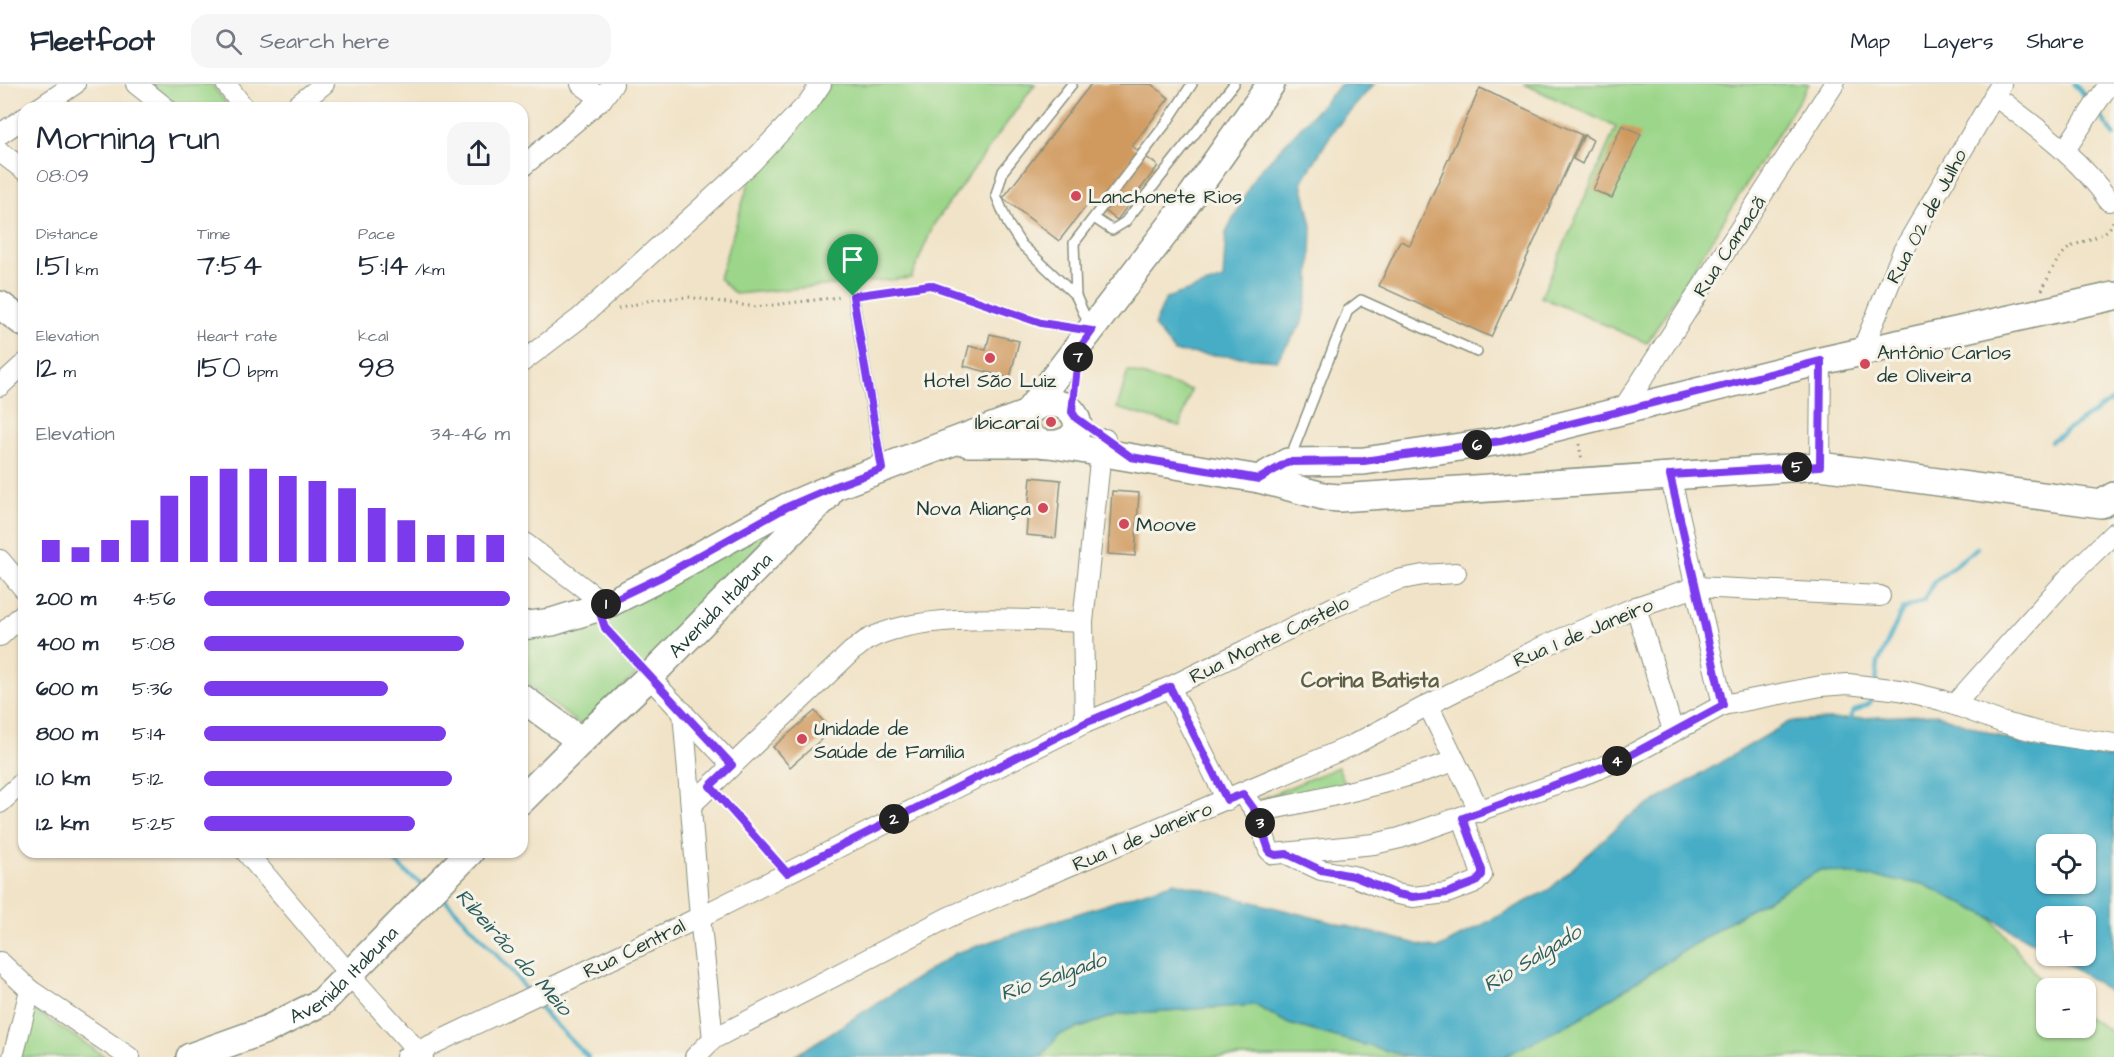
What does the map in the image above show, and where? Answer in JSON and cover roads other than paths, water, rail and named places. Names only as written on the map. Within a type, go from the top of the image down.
[{"type":"main road","points":[[1085,340],[1074,415],[1077,429],[1075,434],[1065,442],[1048,444],[1030,436],[1027,430],[1029,411],[1172,224],[1271,84]]},
{"type":"main road","points":[[1259,479],[1288,462],[1364,461],[1501,441],[1821,361],[2114,296]]},
{"type":"main road","points":[[0,305],[18,318]]},
{"type":"main road","points":[[528,625],[552,622],[602,606],[659,578],[754,524],[838,485],[1029,411],[1038,404],[1051,403],[1064,406],[1103,446]]},
{"type":"main road","points":[[952,442],[1103,446],[1131,457],[1259,479],[1339,498],[1820,466],[2107,500]]},
{"type":"main road","name":"Avenida Itabuna","points":[[528,794],[580,741],[649,677],[838,485]]},
{"type":"main road","points":[[528,702],[580,741]]},
{"type":"main road","name":"Avenida Itabuna","points":[[190,1057],[268,1029],[321,1002],[464,858]]},
{"type":"street","points":[[48,102],[75,84]]},
{"type":"street","points":[[136,84],[158,102]]},
{"type":"street","points":[[226,84],[240,102]]},
{"type":"street","points":[[302,102],[324,84]]},
{"type":"street","points":[[581,84],[608,91]]},
{"type":"street","points":[[528,357],[580,318],[751,162],[807,103],[821,84]]},
{"type":"street","name":"Rua Camacã","points":[[1623,409],[1834,84]]},
{"type":"street","points":[[2064,150],[2109,84]]},
{"type":"street","points":[[1997,89],[2064,150],[2109,201]]},
{"type":"street","name":"Rua 02 de Julho","points":[[1861,353],[1903,251],[1997,89]]},
{"type":"street","points":[[528,162],[608,91]]},
{"type":"street","points":[[0,134],[18,122]]},
{"type":"street","points":[[0,152],[18,166]]},
{"type":"street","points":[[1820,466],[1821,361]]},
{"type":"street","points":[[0,386],[18,370]]},
{"type":"street","points":[[1085,723],[1083,622],[1103,446]]},
{"type":"street","points":[[1670,475],[1723,705]]},
{"type":"street","points":[[1954,705],[2068,578],[2114,532],[2107,500]]},
{"type":"street","points":[[528,546],[602,606]]},
{"type":"street","points":[[0,560],[18,582]]},
{"type":"street","name":"Rua Monte Castelo","points":[[700,917],[1085,723],[1170,687],[1372,590],[1397,580],[1456,573]]},
{"type":"street","points":[[1696,587],[1881,596]]},
{"type":"street","name":"Rua 1 de Janeiro","points":[[695,1057],[713,1039],[949,917],[1353,745],[1542,647],[1636,607],[1696,587]]},
{"type":"street","points":[[1636,607],[1673,731]]},
{"type":"street","points":[[0,636],[18,619]]},
{"type":"street","points":[[691,805],[852,651],[867,640],[890,631],[927,622],[990,620],[1083,622]]},
{"type":"street","points":[[649,677],[732,765]]},
{"type":"street","points":[[1170,687],[1235,797],[1256,812],[1270,853],[1276,855],[1374,844],[1400,838],[1471,815],[1627,757],[1723,705],[1821,686],[1848,684],[1878,687],[1941,700],[2042,733],[2114,744]]},
{"type":"street","points":[[1287,854],[1321,870],[1353,876],[1397,894],[1413,897],[1447,893],[1476,882],[1482,875],[1471,815],[1455,760],[1428,705]]},
{"type":"street","points":[[683,712],[713,1039]]},
{"type":"street","points":[[1256,812],[1345,794],[1412,776],[1455,760]]},
{"type":"street","points":[[0,803],[18,786]]},
{"type":"street","points":[[251,858],[416,1055]]},
{"type":"street","name":"Rua Central","points":[[416,1055],[700,917]]},
{"type":"street","points":[[0,962],[30,990],[129,1057]]},
{"type":"street","points":[[13,1057],[30,990]]},
{"type":"lane","points":[[1072,84],[1003,171],[996,195],[1008,224],[1021,244],[1076,296]]},
{"type":"lane","points":[[1085,340],[1076,296],[1074,243],[1167,122],[1192,84]]},
{"type":"lane","points":[[1094,218],[1112,230],[1125,222],[1234,84]]},
{"type":"lane","points":[[853,296],[882,469]]},
{"type":"lane","points":[[1288,462],[1348,310],[1355,302],[1361,300],[1477,352]]},
{"type":"water","points":[[1341,84],[1374,84],[1333,131],[1302,182],[1312,226],[1310,282],[1302,323],[1277,360],[1175,352],[1154,326],[1166,298],[1223,279],[1226,233],[1255,176]]},
{"type":"water","name":"Rio Salgado","points":[[1936,714],[2027,746],[2114,759],[2114,996],[2096,982],[2096,978],[2089,978],[2070,966],[2096,966],[2096,906],[2036,906],[2036,945],[1990,917],[1923,884],[1820,870],[1735,918],[1577,1020],[1503,1057],[1409,1057],[1289,1024],[1255,1005],[1120,1014],[1059,1035],[1041,1057],[793,1057],[956,953],[1175,882],[1437,949],[1550,889],[1628,817],[1789,722]]},
{"type":"waterway","points":[[2074,84],[2090,102]]},
{"type":"waterway","points":[[2097,111],[2114,135]]},
{"type":"waterway","points":[[2051,441],[2114,399]]},
{"type":"waterway","points":[[1876,682],[1878,663],[1903,609],[1923,601],[1934,582],[1977,548]]},
{"type":"waterway","points":[[1848,724],[1853,712],[1870,703],[1872,693]]},
{"type":"waterway","name":"Ribeirão do Meio","points":[[391,858],[409,875],[424,885]]},
{"type":"waterway","name":"Ribeirão do Meio","points":[[438,895],[445,899],[511,970],[528,992]]},
{"type":"waterway","name":"Ribeirão do Meio","points":[[535,1001],[588,1057]]},
{"type":"place","name":"Lanchonete Rios","points":[[1076,196]]},
{"type":"place","name":"Hotel São Luiz","points":[[990,358]]},
{"type":"place","name":"Antônio Carlos de Oliveira","points":[[1865,364]]},
{"type":"place","name":"Ibicaraí","points":[[1051,422]]},
{"type":"place","name":"Nova Aliança","points":[[1043,508]]},
{"type":"place","name":"Moove","points":[[1124,524]]},
{"type":"place","name":"Unidade de Saúde de Família","points":[[802,739]]},
{"type":"district","name":"Corina Batista","points":[[1370,680]]}]
